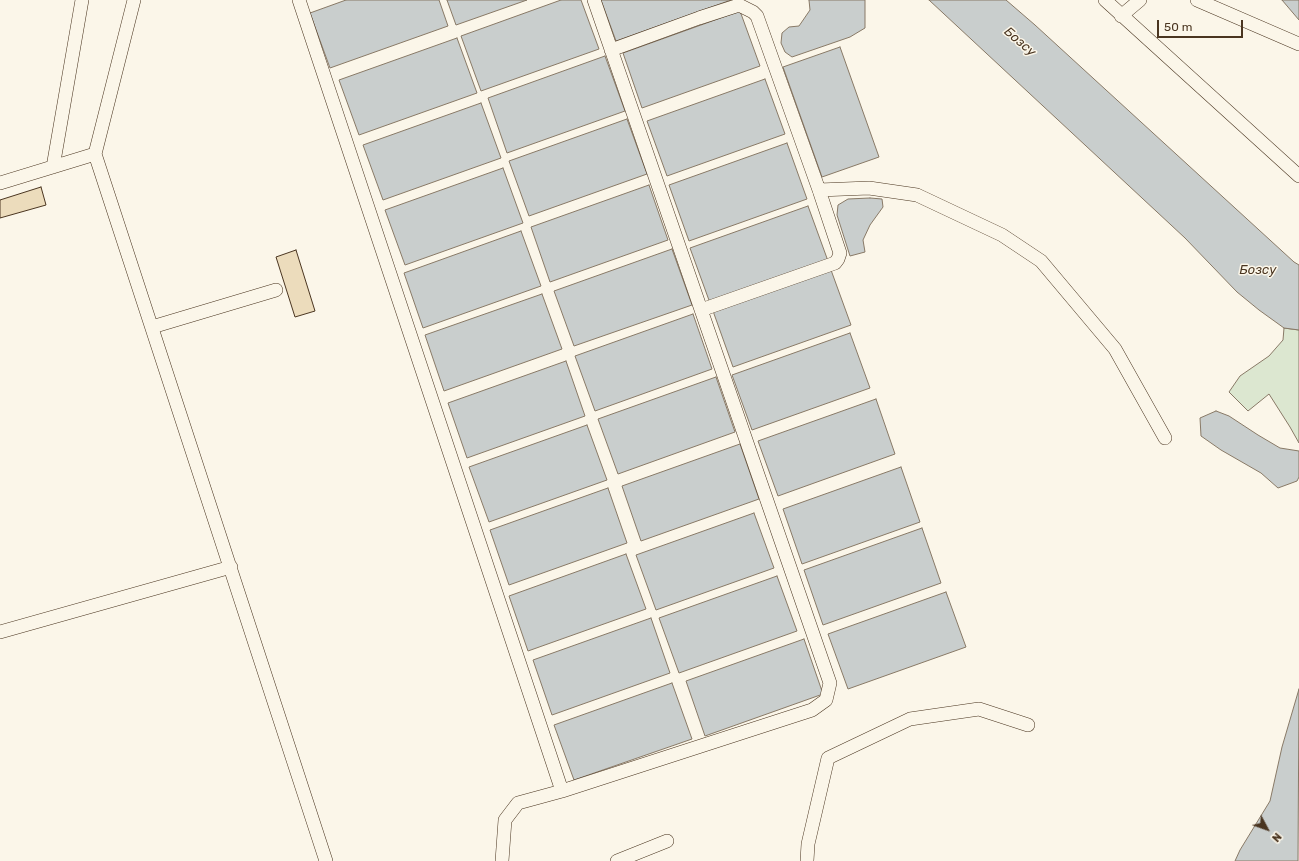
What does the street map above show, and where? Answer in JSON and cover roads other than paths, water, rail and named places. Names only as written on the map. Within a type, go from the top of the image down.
[{"type":"street","points":[[53,167],[82,0]]},
{"type":"street","points":[[134,0],[96,154],[326,861]]},
{"type":"street","points":[[299,0],[562,791]]},
{"type":"street","points":[[502,861],[505,820],[518,803],[562,791],[812,710],[826,700],[830,683],[594,0]]},
{"type":"street","points":[[1105,0],[1299,176]]},
{"type":"street","points":[[1121,16],[1140,0]]},
{"type":"street","points":[[1197,0],[1299,44]]},
{"type":"street","points":[[611,50],[698,18],[739,5],[752,12],[757,16],[819,190],[840,253],[835,263],[701,310]]},
{"type":"street","points":[[0,183],[96,154]]},
{"type":"street","points":[[819,190],[869,188],[917,195],[1002,235],[1041,261],[1115,349],[1165,438]]},
{"type":"street","points":[[152,328],[276,290]]},
{"type":"street","points":[[0,632],[231,567]]},
{"type":"street","points":[[807,861],[808,844],[828,758],[910,719],[979,709],[1028,725]]},
{"type":"street","points":[[617,861],[667,841]]},
{"type":"water","points":[[346,0],[439,0],[448,26],[330,68],[310,13]]},
{"type":"water","points":[[447,0],[527,0],[456,25]]},
{"type":"water","points":[[561,0],[581,0],[599,49],[481,91],[461,36]]},
{"type":"water","points":[[601,0],[731,0],[616,41]]},
{"type":"water","points":[[809,0],[865,0],[865,28],[850,37],[792,57],[785,52],[781,43],[782,33],[789,27],[799,26],[810,10]]},
{"type":"water","name":"Бозсу","points":[[929,0],[1006,0],[1035,25],[1299,265],[1299,330],[1284,328],[1237,292],[1185,238]]},
{"type":"water","points":[[1282,0],[1299,0],[1299,20]]},
{"type":"water","points":[[740,11],[760,66],[642,108],[623,53]]},
{"type":"water","points":[[457,38],[477,93],[359,135],[339,80]]},
{"type":"water","points":[[840,47],[879,157],[822,177],[783,67]]},
{"type":"water","points":[[605,56],[625,111],[507,153],[488,98]]},
{"type":"water","points":[[765,79],[785,134],[667,176],[647,121]]},
{"type":"water","points":[[481,103],[501,158],[383,200],[363,145]]},
{"type":"water","points":[[627,119],[647,174],[529,216],[509,161]]},
{"type":"water","points":[[787,143],[807,199],[689,241],[669,185]]},
{"type":"water","points":[[503,168],[523,223],[405,265],[385,210]]},
{"type":"water","points":[[649,185],[668,240],[550,282],[531,227]]},
{"type":"water","points":[[848,199],[882,199],[883,207],[870,225],[863,240],[865,252],[850,256],[837,215],[838,205]]},
{"type":"water","points":[[808,206],[828,261],[710,303],[690,248]]},
{"type":"water","points":[[521,231],[541,286],[423,328],[404,273]]},
{"type":"water","points":[[672,249],[692,305],[574,346],[554,291]]},
{"type":"water","points":[[831,270],[851,325],[733,367],[713,311]]},
{"type":"water","points":[[542,294],[562,349],[444,391],[425,335]]},
{"type":"water","points":[[693,314],[712,369],[595,411],[575,356]]},
{"type":"water","points":[[850,333],[870,388],[752,430],[732,375]]},
{"type":"water","points":[[566,361],[585,416],[467,458],[448,403]]},
{"type":"water","points":[[716,377],[735,432],[618,474],[598,419]]},
{"type":"water","points":[[876,399],[895,454],[778,496],[758,441]]},
{"type":"water","points":[[1216,411],[1229,416],[1280,448],[1299,451],[1299,477],[1297,481],[1278,488],[1261,473],[1221,450],[1201,436],[1200,418]]},
{"type":"water","points":[[587,425],[607,480],[489,522],[469,467]]},
{"type":"water","points":[[740,444],[759,499],[641,541],[622,486]]},
{"type":"water","points":[[901,467],[920,522],[802,564],[783,509]]},
{"type":"water","points":[[608,488],[627,543],[509,585],[490,530]]},
{"type":"water","points":[[754,513],[774,568],[656,610],[636,555]]},
{"type":"water","points":[[922,528],[941,583],[823,625],[804,570]]},
{"type":"water","points":[[626,554],[646,609],[528,651],[509,596]]},
{"type":"water","points":[[777,576],[797,631],[679,673],[659,618]]},
{"type":"water","points":[[946,592],[966,647],[848,689],[828,634]]},
{"type":"water","points":[[651,618],[670,673],[552,715],[533,660]]},
{"type":"water","points":[[804,639],[823,694],[705,736],[686,681]]},
{"type":"water","points":[[672,683],[692,739],[574,780],[554,725]]},
{"type":"water","points":[[1299,689],[1298,861],[1235,861],[1240,850],[1270,801],[1282,747]]}]
